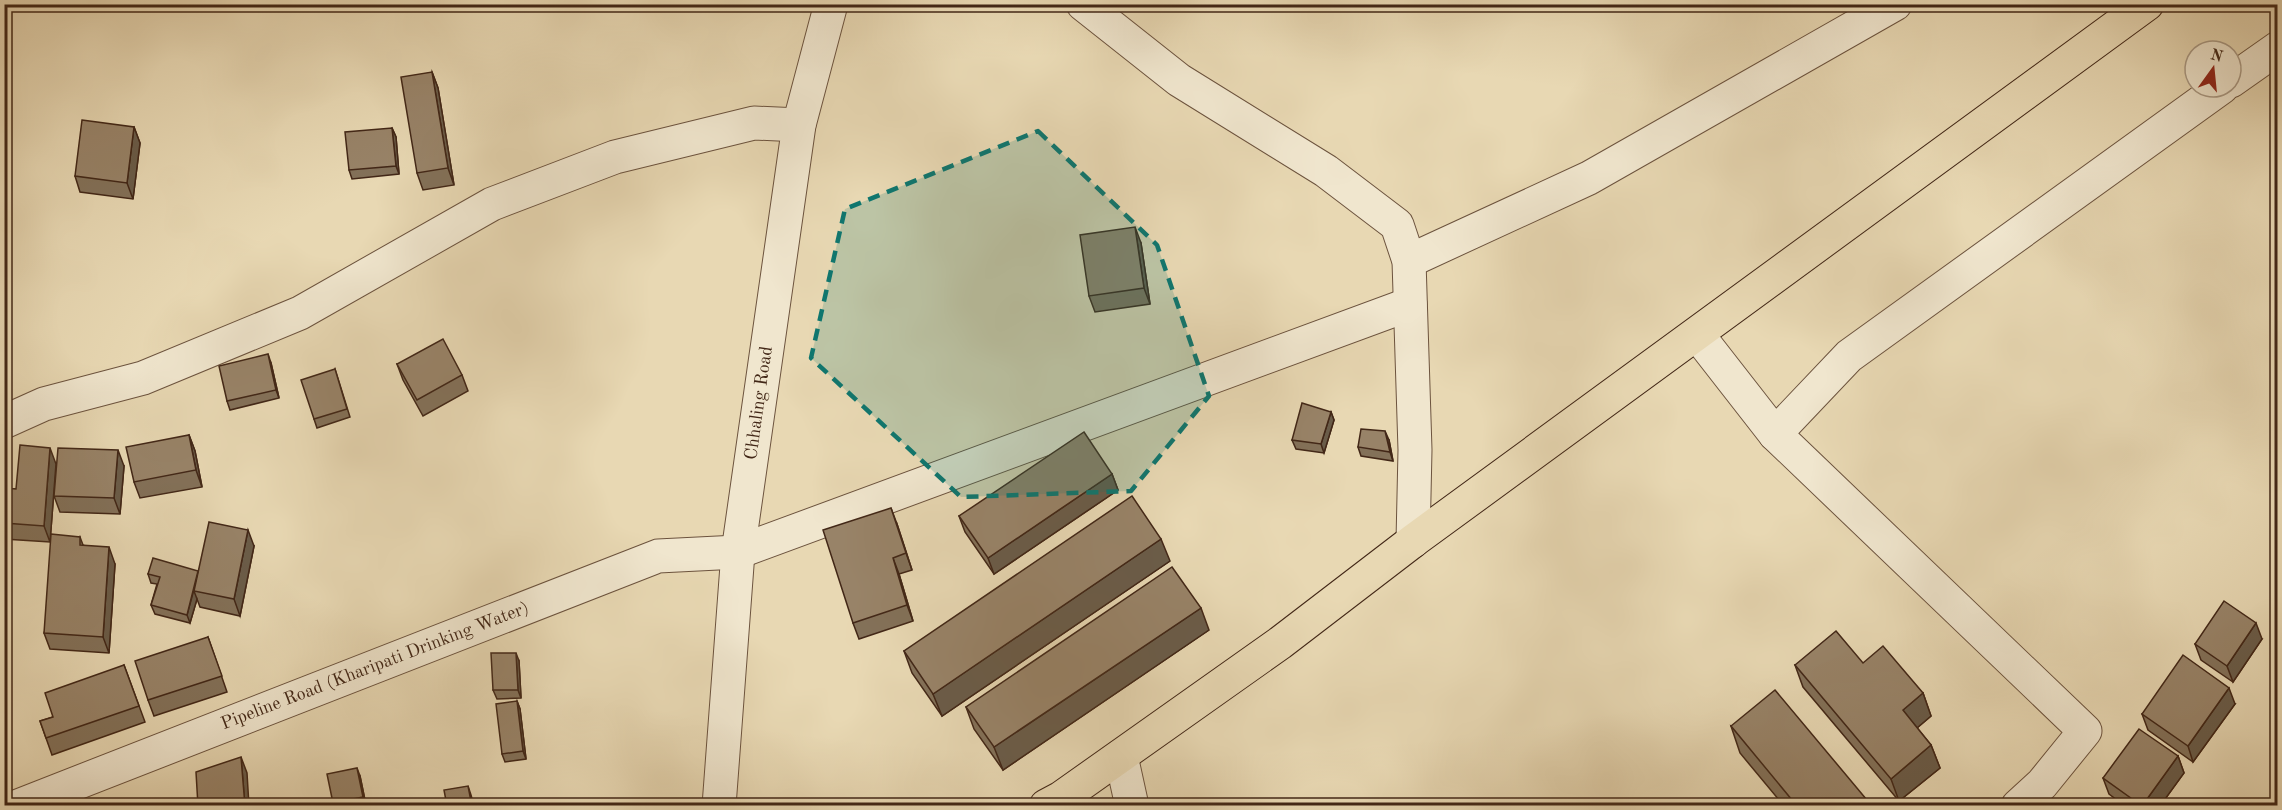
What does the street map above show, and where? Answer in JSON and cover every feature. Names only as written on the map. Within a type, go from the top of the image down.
[{"type":"main road","points":[[1046,806],[1061,798],[1280,643],[1413,541],[2147,4]]},
{"type":"street","name":"Chhaling Road","points":[[719,806],[738,552],[799,125],[831,4]]},
{"type":"street","points":[[1083,4],[1179,80],[1326,171],[1397,225],[1408,261],[1414,450],[1413,541]]},
{"type":"street","points":[[1408,261],[1588,178],[1895,4]]},
{"type":"street","points":[[2243,72],[2277,48]]},
{"type":"street","points":[[1775,434],[1849,356],[2205,99]]},
{"type":"street","points":[[4,422],[44,404],[143,378],[300,312],[492,204],[615,157],[754,123],[799,125]]},
{"type":"street","name":"Pipeline Road (Kharipati Drinking Water)","points":[[18,806],[658,556],[738,552],[1410,304]]},
{"type":"street","points":[[1697,334],[1775,434],[2085,731],[2042,784],[2018,806]]},
{"type":"street","points":[[1121,756],[1132,806]]},
{"type":"highlighted area","points":[[1038,131],[1157,245],[1209,396],[1131,491],[961,497],[811,358],[845,209]]},
{"type":"building","points":[[432,72],[448,168],[417,173],[401,77]]},
{"type":"building","points":[[82,120],[134,127],[127,183],[75,176]]},
{"type":"building","points":[[392,128],[396,166],[349,170],[345,132]]},
{"type":"building","points":[[1135,227],[1144,288],[1089,296],[1080,235]]},
{"type":"building","points":[[443,339],[462,375],[417,400],[397,364]]},
{"type":"building","points":[[268,354],[276,390],[227,401],[219,366]]},
{"type":"building","points":[[335,369],[347,409],[314,419],[301,380]]},
{"type":"building","points":[[1302,403],[1331,412],[1321,444],[1292,440]]},
{"type":"building","points":[[1361,429],[1385,431],[1390,452],[1358,447]]},
{"type":"building","points":[[1084,432],[1112,474],[988,558],[959,516]]},
{"type":"building","points":[[189,435],[196,470],[134,482],[126,447]]},
{"type":"building","points":[[20,445],[50,448],[44,526],[4,523],[4,488],[16,489]]},
{"type":"building","points":[[58,448],[118,450],[114,498],[54,496]]},
{"type":"building","points":[[1132,496],[1161,539],[933,694],[904,651]]},
{"type":"building","points":[[891,508],[906,553],[893,558],[907,605],[853,623],[823,530]]},
{"type":"building","points":[[209,522],[248,530],[234,599],[194,591]]},
{"type":"building","points":[[51,534],[80,537],[80,545],[109,547],[103,637],[44,633]]},
{"type":"building","points":[[153,558],[198,571],[187,615],[151,605],[160,577],[148,574]]},
{"type":"building","points":[[1172,567],[1201,608],[994,747],[966,707]]},
{"type":"building","points":[[2224,601],[2256,623],[2227,666],[2195,644]]},
{"type":"building","points":[[1836,631],[1863,663],[1883,646],[1923,693],[1903,710],[1931,745],[1891,779],[1795,665]]},
{"type":"building","points":[[208,637],[222,676],[148,700],[135,661]]},
{"type":"building","points":[[491,653],[516,653],[518,690],[493,690]]},
{"type":"building","points":[[2183,655],[2229,688],[2188,746],[2142,714]]},
{"type":"building","points":[[124,665],[139,706],[46,738],[40,721],[53,717],[45,693]]},
{"type":"building","points":[[1775,690],[1872,806],[1797,806],[1731,726]]},
{"type":"building","points":[[517,701],[523,751],[502,754],[496,704]]},
{"type":"building","points":[[2139,729],[2178,756],[2142,806],[2103,778]]},
{"type":"building","points":[[241,757],[245,806],[198,806],[196,772]]},
{"type":"building","points":[[357,768],[363,797],[333,803],[327,774]]},
{"type":"building","points":[[468,786],[472,806],[447,806],[444,790]]},
{"type":"building","points":[[194,800],[195,806],[165,806],[165,804]]}]
